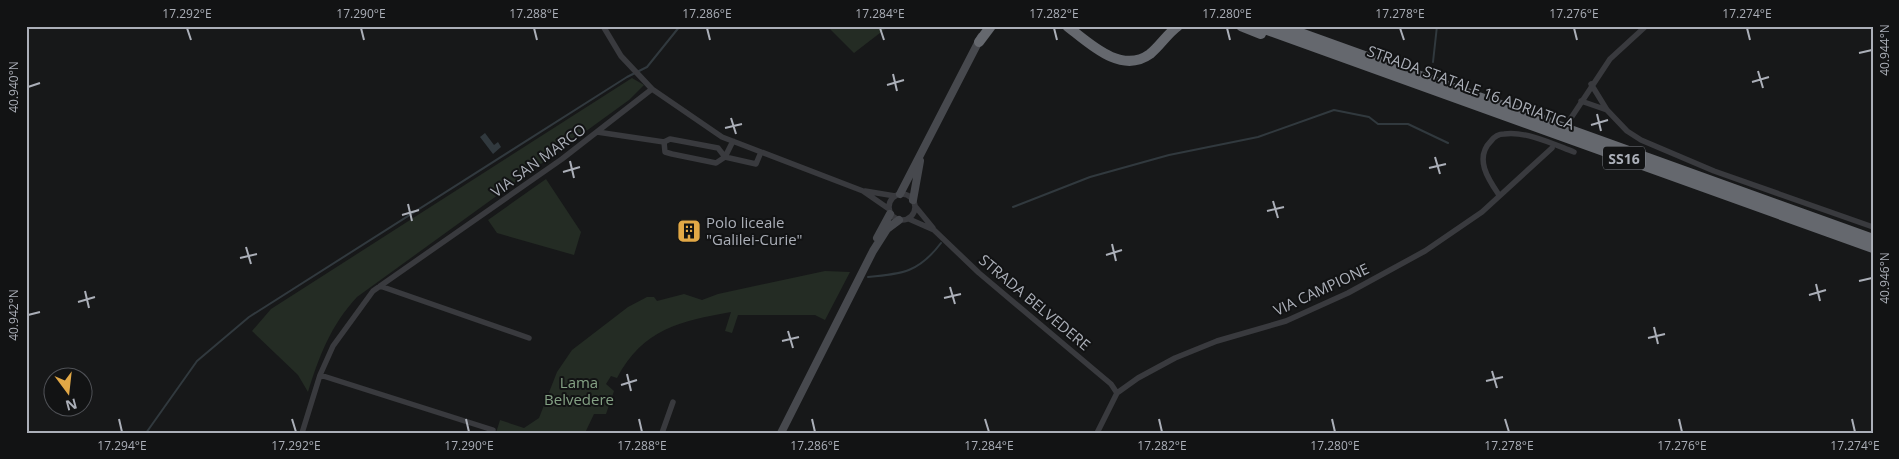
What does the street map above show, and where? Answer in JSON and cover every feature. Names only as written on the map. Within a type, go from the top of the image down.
[{"type":"highway","points":[[979,42],[991,26]]},
{"type":"highway","points":[[1067,26],[1097,50],[1117,60],[1137,60],[1148,56],[1178,26]]},
{"type":"highway","points":[[1160,42],[1164,26]]},
{"type":"highway","points":[[1241,26],[1486,114],[1522,122]]},
{"type":"highway","name":"STRADA STATALE 16 ADRIATICA","points":[[1256,26],[1873,248]]},
{"type":"highway","name":"STRADA STATALE 16 ADRIATICA","points":[[1281,26],[1873,239]]},
{"type":"street","points":[[602,26],[621,56],[652,89],[722,137],[863,191],[907,195],[934,230]]},
{"type":"street","points":[[873,251],[879,232],[890,212],[890,200],[897,195],[923,152],[986,26]]},
{"type":"street","points":[[1569,121],[1591,84],[1610,59],[1646,26]]},
{"type":"street","points":[[1591,84],[1607,110],[1627,131],[1655,147],[1714,171],[1873,226]]},
{"type":"street","name":"VIA SAN MARCO","points":[[302,433],[320,375],[333,346],[373,291],[562,159],[652,89]]},
{"type":"street","points":[[1581,101],[1607,110]]},
{"type":"street","points":[[597,132],[664,142],[670,138],[718,148],[725,157],[756,164],[761,152]]},
{"type":"street","points":[[1499,196],[1488,178],[1483,165],[1485,147],[1494,138],[1502,134],[1514,134],[1548,142],[1574,152]]},
{"type":"street","points":[[664,142],[665,152],[716,162],[725,157],[733,142]]},
{"type":"street","name":"VIA CAMPIONE","points":[[1098,433],[1117,393],[1138,378],[1176,358],[1217,341],[1286,321],[1348,293],[1425,251],[1482,212],[1552,148]]},
{"type":"street","points":[[909,219],[915,211],[915,179],[923,152]]},
{"type":"street","points":[[863,191],[899,220]]},
{"type":"street","points":[[781,433],[873,251],[887,229],[899,220],[909,219],[934,230]]},
{"type":"street","name":"STRADA BELVEDERE","points":[[934,230],[979,273],[1112,384],[1117,393]]},
{"type":"street","points":[[380,286],[529,338]]},
{"type":"street","points":[[320,375],[493,430]]},
{"type":"street","points":[[662,433],[673,402]]},
{"type":"green space","points":[[827,26],[889,26],[854,53]]},
{"type":"green space","points":[[632,78],[644,85],[629,100],[357,297],[333,330],[308,392],[298,375],[252,331],[271,309]]},
{"type":"green space","points":[[546,179],[581,232],[574,255],[497,233],[488,220]]},
{"type":"green space","name":"Lama Belvedere","points":[[825,271],[850,272],[825,320],[815,315],[738,315],[732,333],[725,331],[731,312],[679,324],[651,338],[627,361],[617,378],[611,376],[606,384],[614,391],[606,414],[594,414],[585,433],[496,433],[500,420],[524,428],[539,418],[557,372],[572,350],[628,307],[647,297],[654,297],[657,301],[684,294],[702,300],[718,294]]},
{"type":"shaded area","points":[[485,133],[494,145],[498,142],[501,147],[493,154],[480,137]]},
{"type":"waterway","points":[[146,433],[197,361],[249,317],[627,77],[647,67],[680,26]]},
{"type":"waterway","points":[[1433,62],[1437,26]]},
{"type":"waterway","points":[[1013,207],[1090,177],[1169,155],[1258,137],[1334,110],[1369,117],[1378,124],[1408,124],[1448,143]]},
{"type":"waterway","points":[[868,277],[901,273],[909,270],[925,260],[941,243]]},
{"type":"place","name":"Polo liceale \"Galilei-Curie\"","points":[[689,231]]}]
